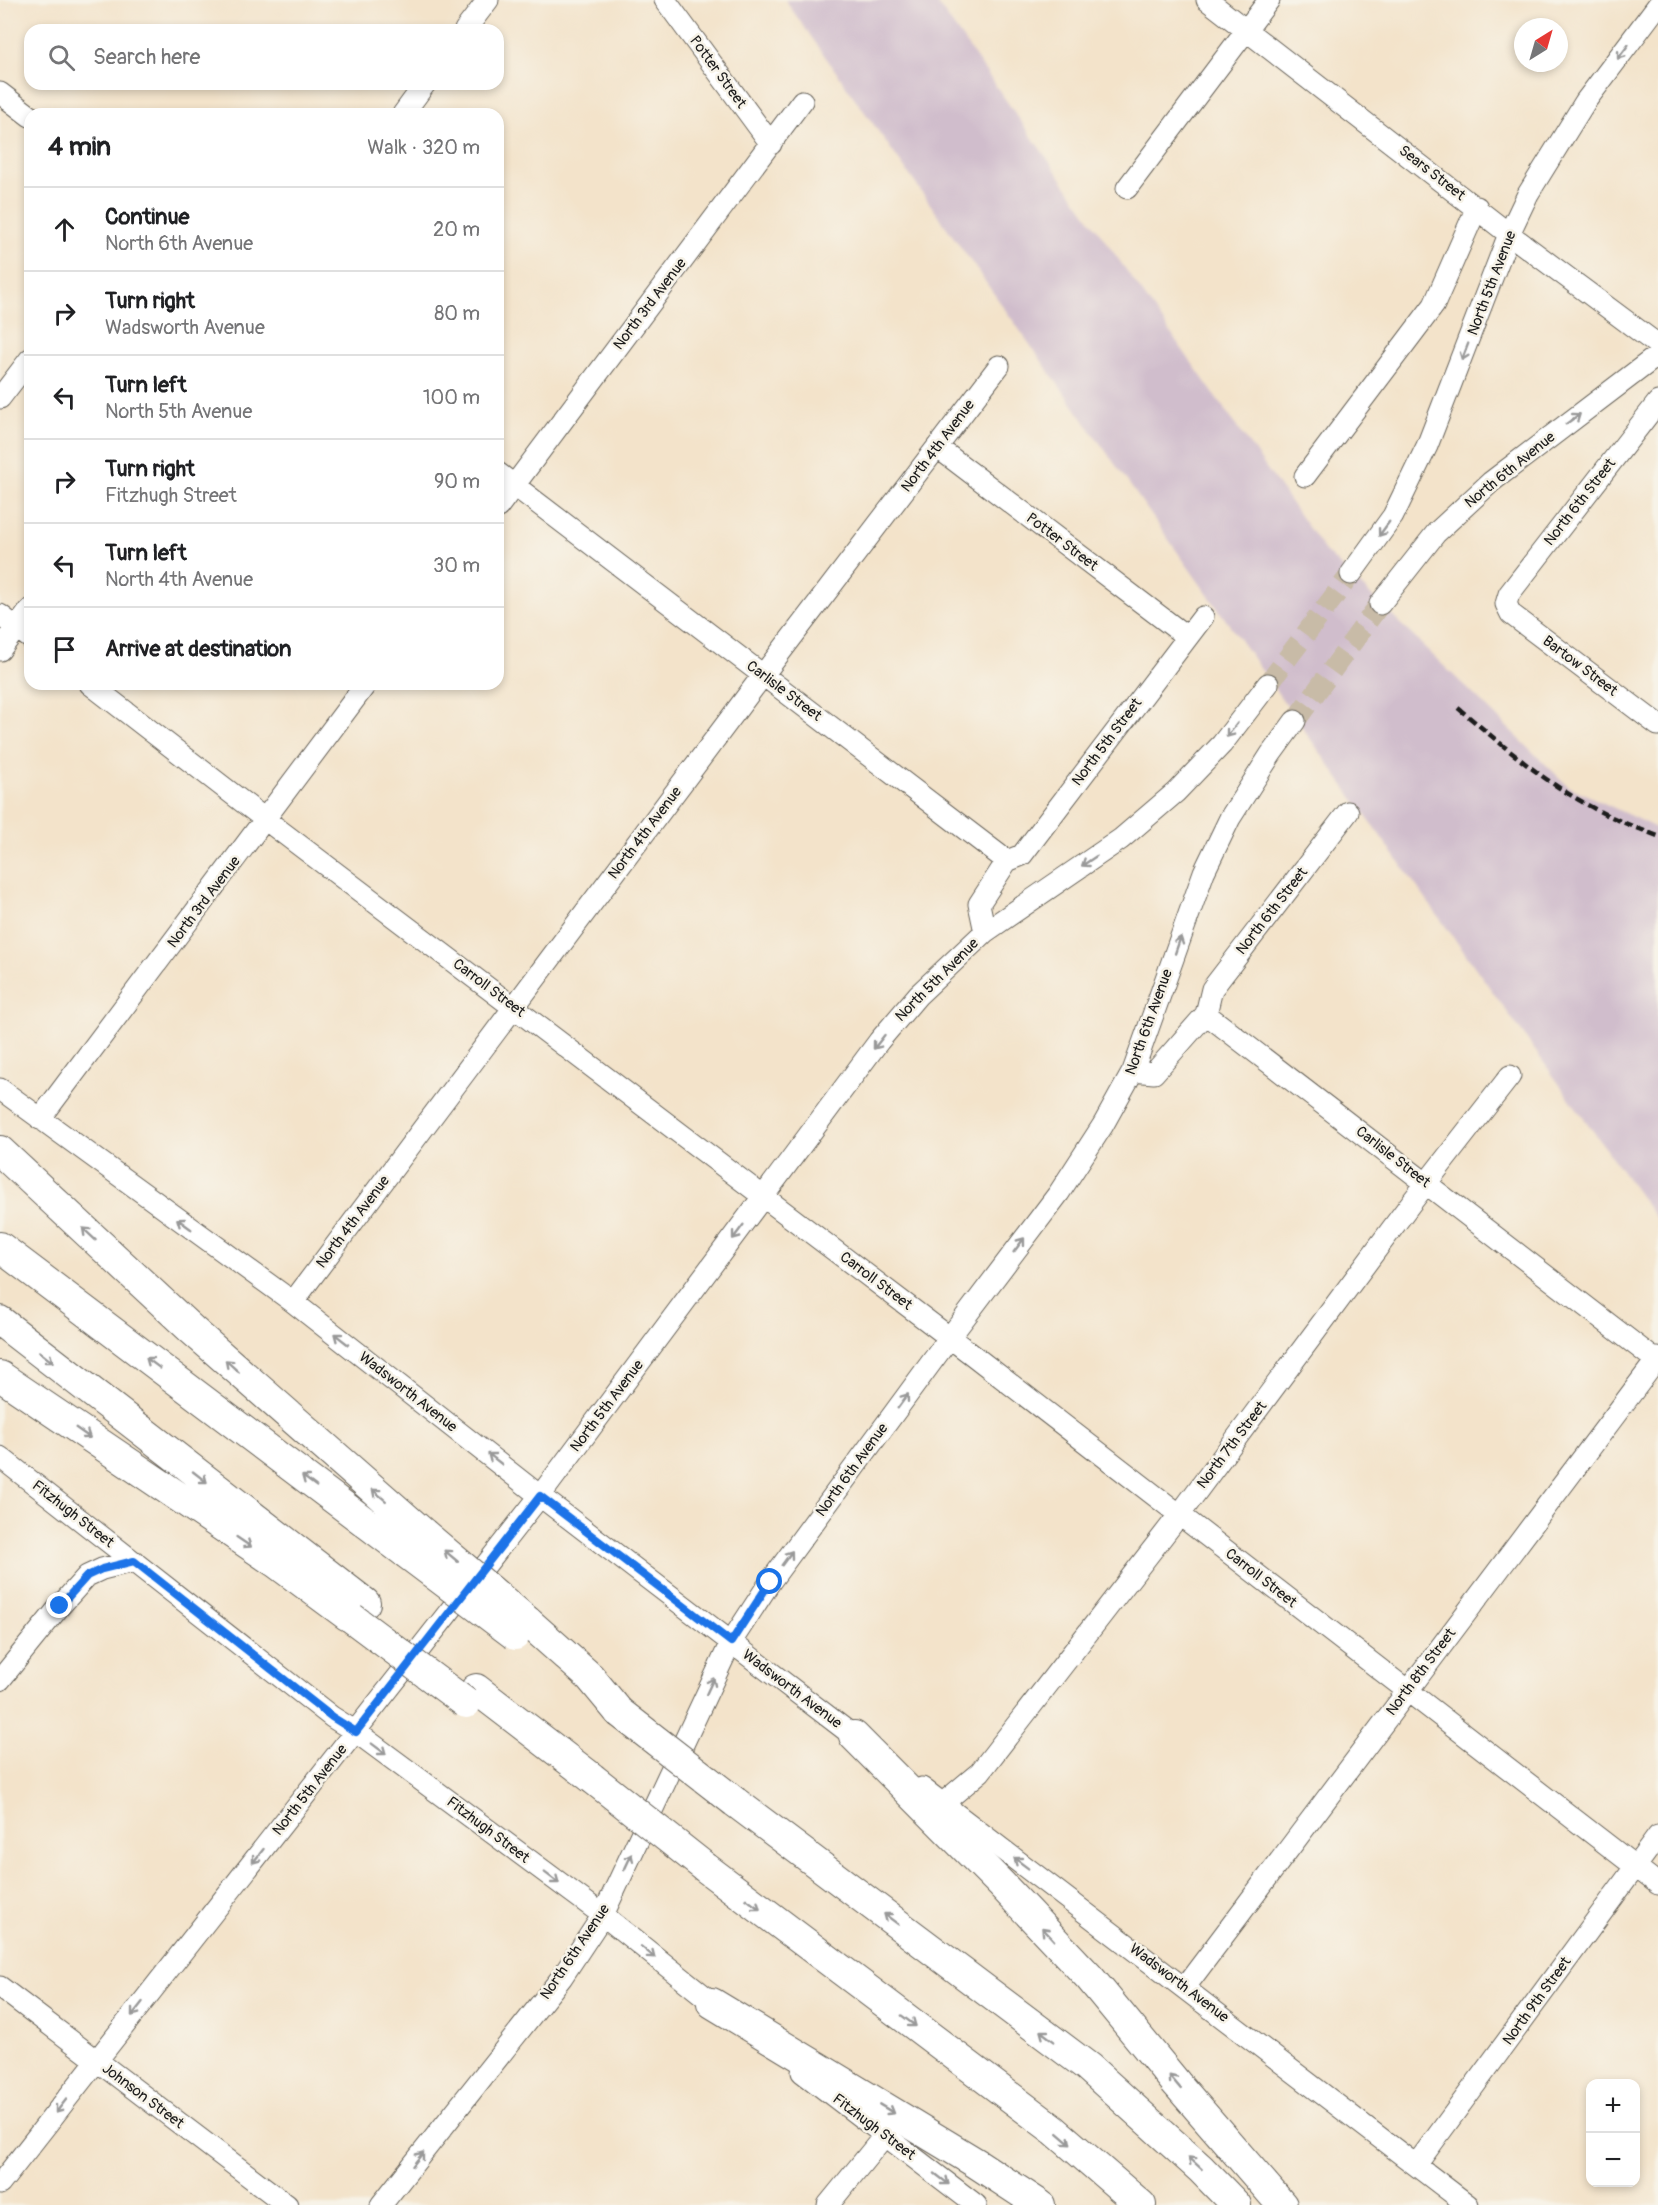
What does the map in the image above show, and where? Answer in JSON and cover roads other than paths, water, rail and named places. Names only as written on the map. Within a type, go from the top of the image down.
[{"type":"highway","points":[[0,1151],[415,1543]]},
{"type":"highway","points":[[0,1247],[415,1543],[521,1628],[590,1677],[619,1712],[1088,2067],[1201,2169],[1236,2205]]},
{"type":"highway","points":[[0,1321],[359,1611],[471,1696],[586,1773],[706,1868],[1054,2130],[1141,2205]]},
{"type":"highway","points":[[0,1376],[275,1562],[359,1611]]},
{"type":"highway","points":[[854,1736],[1001,1884],[1090,1978],[1177,2084],[1282,2205]]},
{"type":"highway","points":[[712,2003],[976,2163],[1040,2205]]},
{"type":"street","points":[[470,24],[488,0]]},
{"type":"street","name":"Potter Street","points":[[665,0],[771,144]]},
{"type":"street","name":"Sears Street","points":[[1207,0],[1478,207],[1509,234],[1658,345]]},
{"type":"street","points":[[1127,188],[1269,0]]},
{"type":"street","name":"North 5th Avenue","points":[[1351,574],[1393,516],[1427,446],[1509,234],[1528,194],[1585,102],[1658,5]]},
{"type":"street","points":[[407,108],[421,90]]},
{"type":"street","points":[[0,93],[24,111]]},
{"type":"street","name":"North 3rd Avenue","points":[[506,479],[771,144],[802,101]]},
{"type":"street","points":[[1305,476],[1434,305],[1478,207]]},
{"type":"street","name":"North 6th Avenue","points":[[1380,604],[1436,533],[1491,482],[1658,355]]},
{"type":"street","name":"North 4th Avenue","points":[[293,1302],[763,675],[999,366]]},
{"type":"street","points":[[0,398],[24,367]]},
{"type":"street","name":"North 6th Street","points":[[1506,604],[1509,594],[1658,402]]},
{"type":"street","name":"Potter Street","points":[[937,447],[1187,638]]},
{"type":"street","name":"Carlisle Street","points":[[506,479],[1007,861]]},
{"type":"street","name":"Bartow Street","points":[[1506,604],[1511,614],[1658,725]]},
{"type":"street","name":"North 5th Street","points":[[1007,861],[1022,855],[1203,617]]},
{"type":"street","points":[[0,650],[16,627]]},
{"type":"street","name":"North 5th Avenue","points":[[0,2184],[540,1496],[918,994],[985,932],[1121,838],[1176,792],[1222,744],[1268,684]]},
{"type":"street","name":"Carroll Street","points":[[98,690],[266,820],[950,1337],[1658,1884]]},
{"type":"street","name":"North 3rd Avenue","points":[[40,1119],[362,690]]},
{"type":"street","name":"North 6th Avenue","points":[[381,2205],[562,1977],[603,1916],[731,1642],[770,1582],[1059,1193],[1103,1125],[1133,1071],[1204,872],[1230,818],[1295,721]]},
{"type":"street","name":"North 6th Street","points":[[1206,1014],[1212,989],[1348,812]]},
{"type":"street","points":[[985,932],[979,904],[1007,861]]},
{"type":"street","points":[[1133,1071],[1154,1073],[1206,1014]]},
{"type":"street","name":"Carlisle Street","points":[[1206,1014],[1657,1360]]},
{"type":"street","name":"North 7th Street","points":[[942,1804],[980,1772],[1180,1514],[1426,1183],[1510,1076]]},
{"type":"street","name":"Wadsworth Avenue","points":[[0,1089],[293,1302],[540,1496],[1468,2205]]},
{"type":"street","name":"North 8th Street","points":[[1185,1987],[1657,1360]]},
{"type":"street","name":"Fitzhugh Street","points":[[0,1457],[332,1717],[356,1732],[603,1916],[712,2003],[976,2205]]},
{"type":"street","points":[[0,1680],[87,1576],[102,1569],[134,1561]]},
{"type":"street","name":"North 9th Street","points":[[1416,2165],[1658,1836]]},
{"type":"street","name":"Johnson Street","points":[[0,1987],[287,2205]]},
{"type":"street","points":[[828,2205],[885,2135]]},
{"type":"tunnel","points":[[1268,684],[1351,574]]},
{"type":"tunnel","points":[[1295,721],[1380,604]]},
{"type":"railway","points":[[1458,708],[1547,780],[1588,805],[1658,836]]}]
